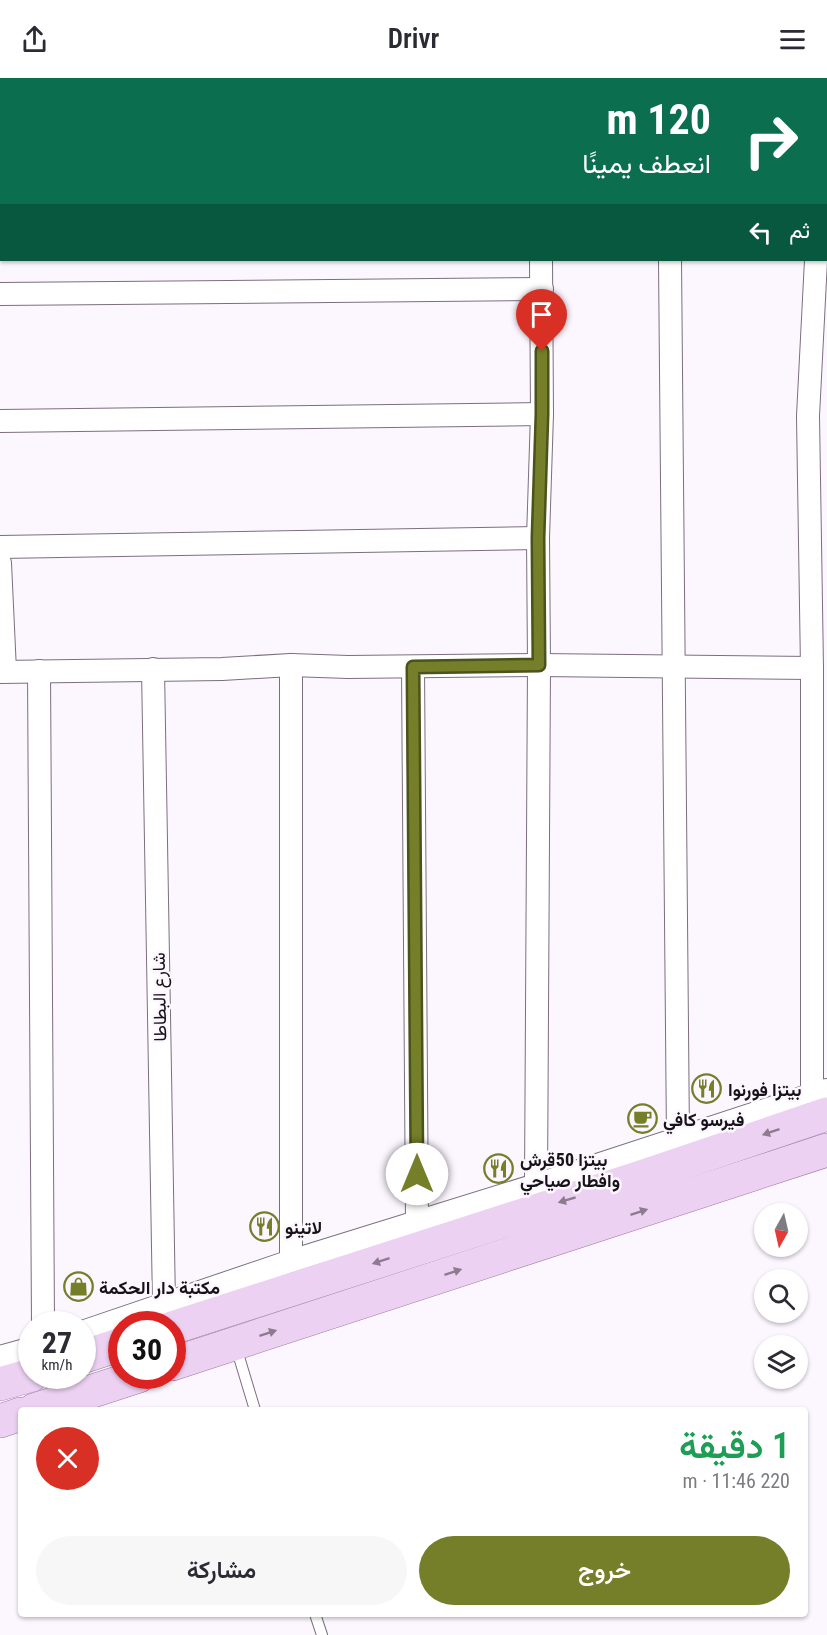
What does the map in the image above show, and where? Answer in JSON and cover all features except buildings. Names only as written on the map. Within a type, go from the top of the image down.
[{"type":"main road","points":[[186,1314],[641,1177],[822,1099]]},
{"type":"main road","points":[[186,1360],[827,1150]]},
{"type":"main road","points":[[0,1384],[18,1379]]},
{"type":"main road","points":[[43,1407],[108,1386]]},
{"type":"main road","points":[[0,1421],[18,1415]]},
{"type":"street","points":[[536,1185],[541,261]]},
{"type":"street","points":[[670,261],[678,1139]]},
{"type":"street","points":[[185,1311],[291,1261],[678,1139],[822,1099],[808,417],[818,384],[816,261]]},
{"type":"street","points":[[0,294],[542,289]]},
{"type":"street","points":[[0,421],[542,414]]},
{"type":"street","points":[[0,547],[538,538]]},
{"type":"street","points":[[0,563],[2,672],[291,666],[539,665],[812,668]]},
{"type":"street","points":[[291,666],[291,1261]]},
{"type":"street","points":[[413,667],[417,1221]]},
{"type":"street","name":"شارع البطاطا","points":[[153,669],[168,1311]]},
{"type":"street","points":[[39,671],[43,1311]]},
{"type":"street","points":[[0,1357],[18,1352]]},
{"type":"lane","points":[[235,1344],[254,1407]]},
{"type":"lane","points":[[316,1617],[322,1635]]},
{"type":"place","name":"بيتزا فورنوا","points":[[707,1089]]},
{"type":"place","name":"فيرسو كافي","points":[[642,1119]]},
{"type":"place","name":"بيتزا 50قرش وافطار صياحي","points":[[499,1169]]},
{"type":"place","name":"لاتينو","points":[[264,1227]]},
{"type":"place","name":"مكتبة دار الحكمة","points":[[78,1287]]},
{"type":"route","points":[[417,1174],[413,667],[539,665],[538,538],[542,351]]}]
